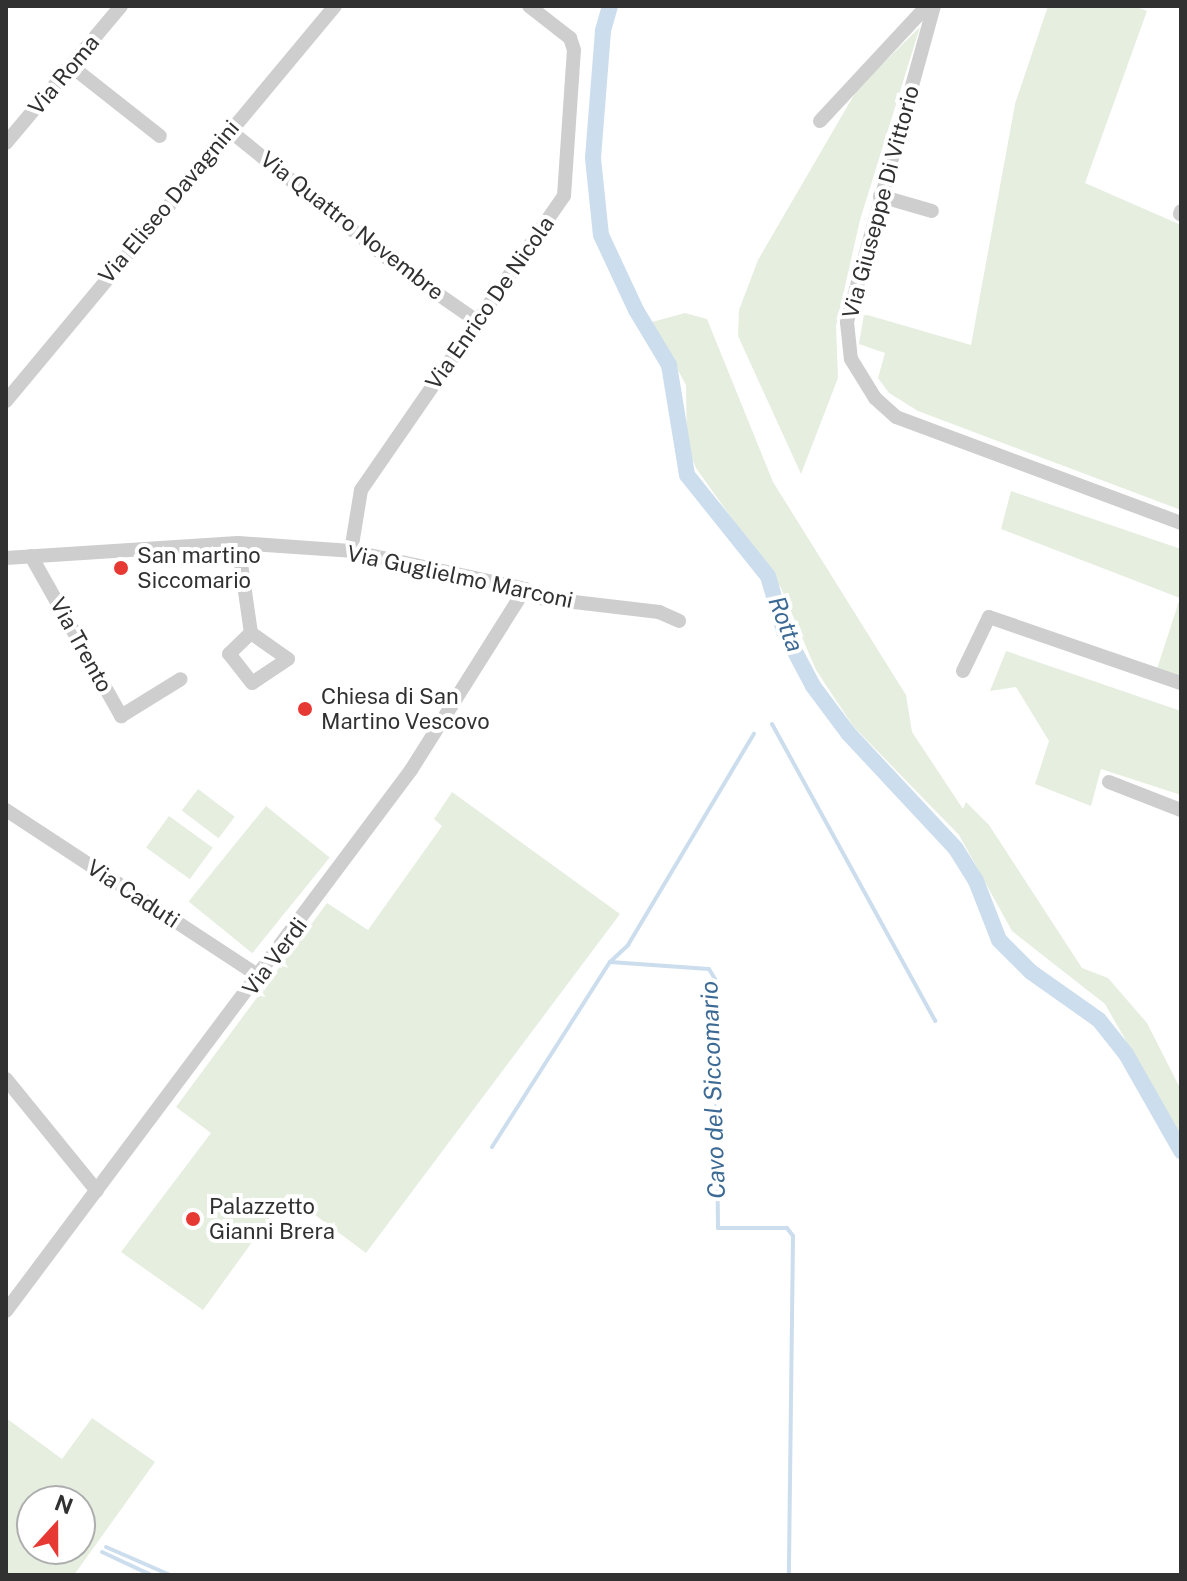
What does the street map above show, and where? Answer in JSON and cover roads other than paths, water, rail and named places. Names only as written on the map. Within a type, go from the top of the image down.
[{"type":"street","name":"Via Roma","points":[[6,143],[121,6]]},
{"type":"street","name":"Via Eliseo Davagnini","points":[[6,401],[335,6]]},
{"type":"street","name":"Via Enrico De Nicola","points":[[351,551],[361,490],[564,196],[572,103],[570,38],[529,6]]},
{"type":"street","points":[[820,121],[927,6]]},
{"type":"street","name":"Via Giuseppe Di Vittorio","points":[[934,6],[847,322],[851,359],[875,398],[896,417],[1181,523]]},
{"type":"street","points":[[71,66],[160,136]]},
{"type":"street","name":"Via Quattro Novembre","points":[[229,130],[393,263],[477,321]]},
{"type":"street","points":[[880,196],[932,211]]},
{"type":"street","points":[[238,543],[251,633]]},
{"type":"street","name":"Via Guglielmo Marconi","points":[[6,558],[238,543],[351,551],[525,589],[540,598],[659,612],[679,621]]},
{"type":"street","name":"Via Trento","points":[[31,556],[121,716],[181,679]]},
{"type":"street","name":"Via Verdi","points":[[6,1311],[260,977],[411,770],[525,589]]},
{"type":"street","points":[[963,671],[989,617],[1181,683]]},
{"type":"street","points":[[1109,782],[1181,810]]},
{"type":"street","name":"Via Caduti","points":[[6,810],[260,977]]},
{"type":"street","points":[[6,1079],[97,1191]]},
{"type":"waterway","name":"Rotta","points":[[610,6],[603,31],[593,158],[601,235],[636,310],[669,365],[687,475],[768,576],[784,631],[813,686],[848,733],[956,849],[976,881],[999,940],[1031,972],[1099,1020],[1126,1054],[1181,1151]]},
{"type":"waterway","name":"Cavo del Siccomario","points":[[772,724],[935,1021]]},
{"type":"waterway","name":"Cavo del Siccomario","points":[[492,1147],[610,962],[628,945],[754,734]]},
{"type":"waterway","name":"Cavo del Siccomario","points":[[610,962],[709,969],[715,979],[718,1228],[787,1228],[793,1236],[789,1575]]},
{"type":"waterway","name":"Cavo del Siccomario","points":[[106,1547],[170,1575]]},
{"type":"waterway","name":"Cavo del Siccomario","points":[[102,1552],[151,1575]]},
{"type":"place","name":"San martino Siccomario","points":[[121,568]]},
{"type":"place","name":"Chiesa di San Martino Vescovo","points":[[305,709]]},
{"type":"place","name":"Palazzetto Gianni Brera","points":[[193,1219]]}]
